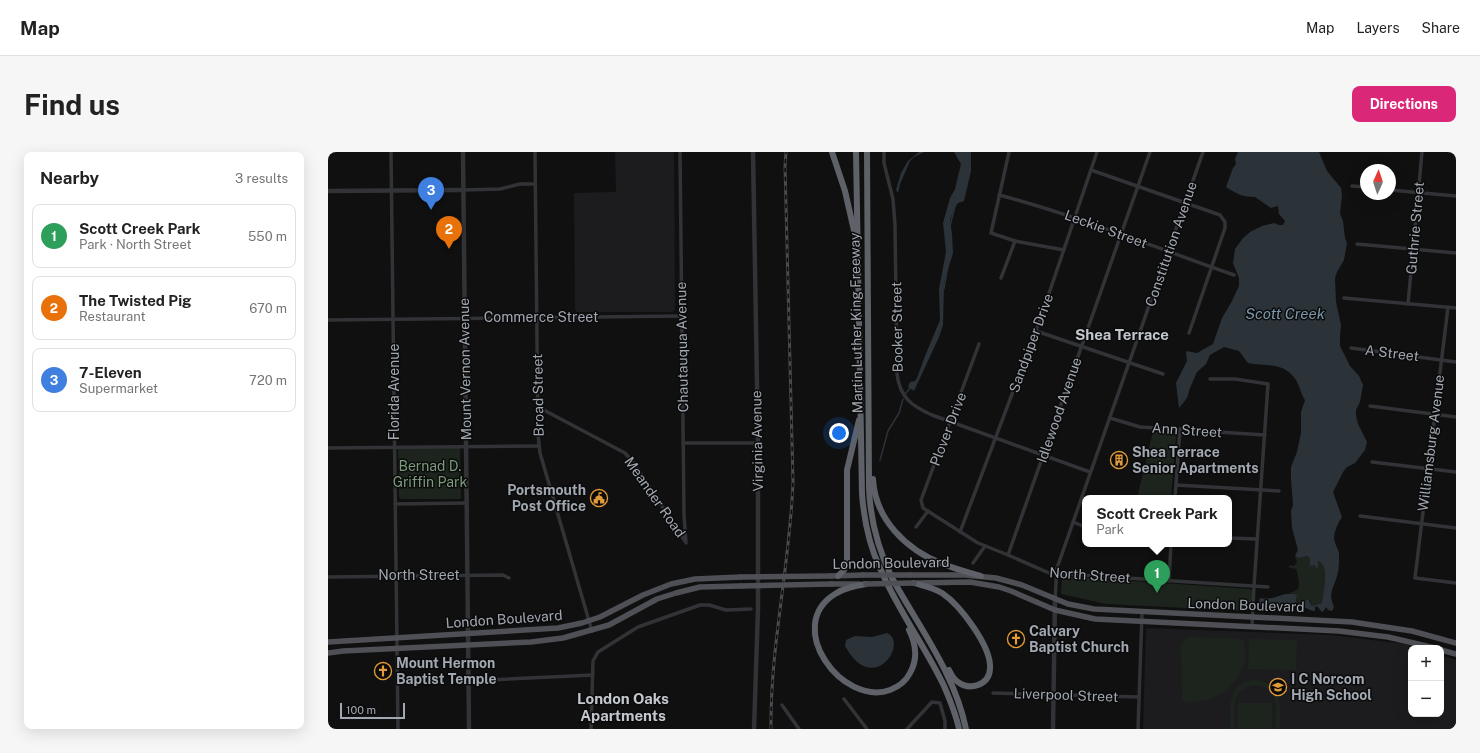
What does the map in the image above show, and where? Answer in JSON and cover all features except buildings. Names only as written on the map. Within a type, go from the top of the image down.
[{"type":"highway","points":[[832,152],[845,191],[858,256]]},
{"type":"highway","name":"Martin Luther King Freeway","points":[[856,152],[862,494],[866,524],[880,569],[898,602]]},
{"type":"highway","name":"Martin Luther King Freeway","points":[[867,152],[870,502],[877,543],[892,578],[932,647]]},
{"type":"highway","points":[[834,576],[844,570],[848,561],[847,470],[859,420],[861,399]]},
{"type":"highway","points":[[869,439],[875,496],[887,522],[895,532],[912,547],[932,559],[948,566],[981,576]]},
{"type":"highway","points":[[914,583],[936,589],[966,615],[988,656],[990,662],[989,674],[984,681],[977,686],[972,687],[961,684],[954,678],[932,647]]},
{"type":"highway","points":[[866,584],[840,591],[831,597],[821,607],[814,626],[817,645],[828,665],[839,677],[861,690],[880,692],[892,689],[908,678],[914,666],[916,659],[915,646],[898,602]]},
{"type":"highway","points":[[898,602],[939,676],[950,700],[959,729]]},
{"type":"highway","points":[[932,647],[955,692],[966,729]]},
{"type":"main road","name":"London Boulevard","points":[[328,642],[396,637],[547,630],[589,621],[610,613],[643,595],[670,584],[695,579],[950,574],[996,578],[1022,585],[1056,600],[1094,610],[1253,616],[1374,624],[1412,631],[1456,643]]},
{"type":"main road","name":"London Boulevard","points":[[328,653],[547,640],[592,631],[609,625],[657,599],[700,587],[961,582],[987,585],[1011,591],[1055,610],[1095,619],[1332,630],[1409,641],[1424,645]]},
{"type":"main road","points":[[1444,651],[1456,654]]},
{"type":"street","name":"Florida Avenue","points":[[391,152],[398,729]]},
{"type":"street","name":"Mount Vernon Avenue","points":[[463,152],[470,729]]},
{"type":"street","name":"Broad Street","points":[[535,152],[539,446],[544,468],[592,631]]},
{"type":"street","name":"Chautauqua Avenue","points":[[680,152],[684,515],[686,542]]},
{"type":"street","name":"Virginia Avenue","points":[[753,152],[758,443],[758,631],[754,729]]},
{"type":"street","name":"Booker Street","points":[[884,152],[884,163],[893,199],[895,220],[898,381],[903,394],[913,405],[932,415],[1090,472]]},
{"type":"street","points":[[1009,152],[991,233],[1015,241],[1064,250]]},
{"type":"street","name":"Sandpiper Drive","points":[[960,532],[1036,331],[1097,152]]},
{"type":"street","name":"Idlewood Avenue","points":[[1008,555],[1150,152]]},
{"type":"street","name":"Constitution Avenue","points":[[1082,495],[1203,152]]},
{"type":"street","name":"Guthrie Street","points":[[1408,304],[1422,152]]},
{"type":"street","points":[[1091,170],[1220,215],[1224,220],[1226,225],[1189,333]]},
{"type":"street","points":[[328,191],[500,189],[520,184],[535,184]]},
{"type":"street","points":[[1352,186],[1360,187]]},
{"type":"street","points":[[1396,190],[1456,196]]},
{"type":"street","name":"Leckie Street","points":[[999,195],[1075,218],[1234,275]]},
{"type":"street","points":[[1002,278],[1015,241]]},
{"type":"street","points":[[1357,244],[1456,253]]},
{"type":"street","points":[[1344,298],[1456,308]]},
{"type":"street","name":"Williamsburg Avenue","points":[[1448,308],[1415,578],[1456,583]]},
{"type":"street","name":"Commerce Street","points":[[328,320],[465,317],[682,316]]},
{"type":"street","points":[[1036,331],[1129,364],[1163,374]]},
{"type":"street","name":"Plover Drive","points":[[928,511],[922,506],[921,500],[979,344]]},
{"type":"street","name":"A Street","points":[[1351,348],[1456,362]]},
{"type":"street","points":[[1210,378],[1235,379],[1268,384],[1252,627]]},
{"type":"street","points":[[1370,406],[1456,417]]},
{"type":"street","name":"Meander Road","points":[[538,407],[625,453],[633,462],[686,542]]},
{"type":"street","name":"Ann Street","points":[[1110,418],[1132,426],[1265,435]]},
{"type":"street","points":[[1175,495],[1180,429]]},
{"type":"street","points":[[683,443],[758,443]]},
{"type":"street","points":[[328,448],[539,446]]},
{"type":"street","points":[[1372,462],[1456,472]]},
{"type":"street","points":[[1176,485],[1278,491]]},
{"type":"street","name":"Constitution Avenue","points":[[1053,729],[1056,574],[1082,496]]},
{"type":"street","points":[[395,504],[467,503]]},
{"type":"street","points":[[916,527],[928,511]]},
{"type":"street","name":"North Street","points":[[928,511],[985,546],[1038,569],[1056,574],[1268,587]]},
{"type":"street","points":[[1360,516],[1456,528]]},
{"type":"street","points":[[1073,522],[1082,526]]},
{"type":"street","points":[[1232,538],[1257,540]]},
{"type":"street","points":[[973,563],[985,546]]},
{"type":"street","points":[[1169,581],[1171,547]]},
{"type":"street","name":"North Street","points":[[328,577],[396,575],[503,575],[509,578]]},
{"type":"street","points":[[591,729],[594,658],[598,652],[643,625],[704,605],[726,610],[750,609]]},
{"type":"street","points":[[1138,729],[1142,613]]},
{"type":"street","points":[[469,681],[593,676]]},
{"type":"street","name":"Liverpool Street","points":[[993,693],[1139,697]]},
{"type":"street","points":[[844,699],[866,729]]},
{"type":"street","points":[[907,729],[932,702],[935,701],[940,703],[945,721],[945,729]]},
{"type":"street","points":[[782,705],[799,729]]},
{"type":"shaded area","points":[[615,152],[674,152],[675,310],[672,312],[577,312],[575,309],[574,193],[616,192]]},
{"type":"shaded area","name":"I C Norcom High School","points":[[1146,628],[1331,635],[1408,645],[1408,717],[1444,717],[1444,656],[1456,660],[1456,729],[1143,729]]},
{"type":"green space","points":[[1153,432],[1175,433],[1176,437],[1171,495],[1138,495]]},
{"type":"green space","name":"Bernad D. Griffin Park","points":[[398,448],[460,448],[461,498],[401,499],[399,497]]},
{"type":"green space","points":[[1295,556],[1299,558],[1307,556],[1310,558],[1311,566],[1313,564],[1315,565],[1318,560],[1322,563],[1324,567],[1325,579],[1322,603],[1312,606],[1310,600],[1304,605],[1295,605],[1297,597],[1295,594],[1289,593],[1298,589],[1298,576],[1296,569],[1288,567],[1290,565],[1294,566],[1297,562]]},
{"type":"green space","points":[[1062,576],[1249,589],[1253,591],[1251,609],[1247,611],[1106,604],[1061,594]]},
{"type":"green space","points":[[1189,637],[1243,639],[1245,660],[1236,679],[1221,693],[1203,701],[1182,701],[1181,643]]},
{"type":"green space","points":[[1249,639],[1297,640],[1296,670],[1248,669]]},
{"type":"green space","points":[[1256,680],[1265,682],[1272,686],[1276,691],[1280,705],[1280,729],[1275,729],[1276,705],[1271,692],[1267,688],[1255,685],[1244,688],[1239,692],[1235,705],[1234,729],[1230,729],[1231,704],[1235,691],[1240,685]]},
{"type":"green space","points":[[1238,703],[1272,703],[1272,729],[1238,729]]},
{"type":"water","points":[[919,152],[924,152],[914,157],[910,161],[900,184],[898,193],[896,190],[901,173],[908,161]]},
{"type":"water","points":[[954,152],[971,152],[971,171],[964,201],[958,203],[950,220],[953,253],[944,283],[943,325],[914,391],[908,387],[910,382],[915,381],[917,378],[940,320],[939,289],[946,252],[943,223],[950,198],[955,189],[961,164]]},
{"type":"water","name":"Scott Creek","points":[[1238,152],[1319,152],[1327,171],[1341,188],[1342,195],[1340,214],[1343,221],[1347,243],[1344,260],[1335,278],[1336,302],[1341,325],[1340,346],[1350,366],[1359,376],[1363,385],[1360,402],[1356,410],[1356,416],[1358,424],[1367,442],[1365,450],[1355,463],[1347,467],[1343,472],[1333,492],[1342,517],[1335,531],[1334,537],[1339,552],[1339,569],[1331,594],[1334,607],[1332,611],[1328,610],[1326,607],[1323,612],[1317,606],[1315,607],[1315,611],[1301,607],[1275,608],[1258,604],[1260,598],[1265,599],[1285,594],[1295,594],[1297,596],[1295,605],[1304,605],[1304,602],[1308,599],[1312,606],[1322,603],[1325,573],[1322,563],[1318,561],[1318,567],[1316,569],[1315,565],[1310,566],[1310,558],[1307,556],[1299,558],[1295,556],[1298,550],[1292,528],[1291,511],[1293,505],[1291,467],[1297,452],[1301,433],[1301,412],[1305,400],[1296,380],[1291,374],[1280,367],[1248,363],[1239,351],[1224,347],[1210,355],[1206,364],[1197,372],[1187,398],[1179,408],[1176,383],[1187,361],[1186,351],[1197,353],[1213,344],[1222,318],[1239,286],[1239,278],[1233,263],[1235,249],[1243,238],[1250,232],[1262,226],[1274,223],[1283,225],[1285,221],[1279,214],[1278,206],[1271,208],[1255,197],[1240,195],[1226,187],[1236,164],[1235,159]]},
{"type":"water","points":[[887,633],[893,638],[894,646],[891,655],[885,662],[877,667],[867,667],[856,661],[845,646],[846,640],[855,636],[872,637]]},
{"type":"waterway","points":[[950,226],[955,206]]},
{"type":"waterway","points":[[944,289],[947,271]]},
{"type":"waterway","points":[[906,393],[911,387]]},
{"type":"waterway","points":[[880,460],[888,431],[899,413],[903,399]]},
{"type":"railway","points":[[771,729],[774,667],[788,544],[793,482],[785,166],[786,152]]},
{"type":"place","name":"7-Eleven","points":[[431,210]]},
{"type":"place","name":"The Twisted Pig","points":[[449,249]]},
{"type":"place","name":"Shea Terrace Senior Apartments","points":[[1119,460]]},
{"type":"place","name":"Portsmouth Post Office","points":[[599,498]]},
{"type":"place","name":"Scott Creek Park","points":[[1157,593]]},
{"type":"place","name":"Calvary Baptist Church","points":[[1016,639]]},
{"type":"place","name":"Mount Hermon Baptist Temple","points":[[383,671]]},
{"type":"place","name":"I C Norcom High School","points":[[1278,687]]},
{"type":"district","name":"Shea Terrace","points":[[1122,334]]},
{"type":"district","name":"London Oaks Apartments","points":[[623,706]]}]
